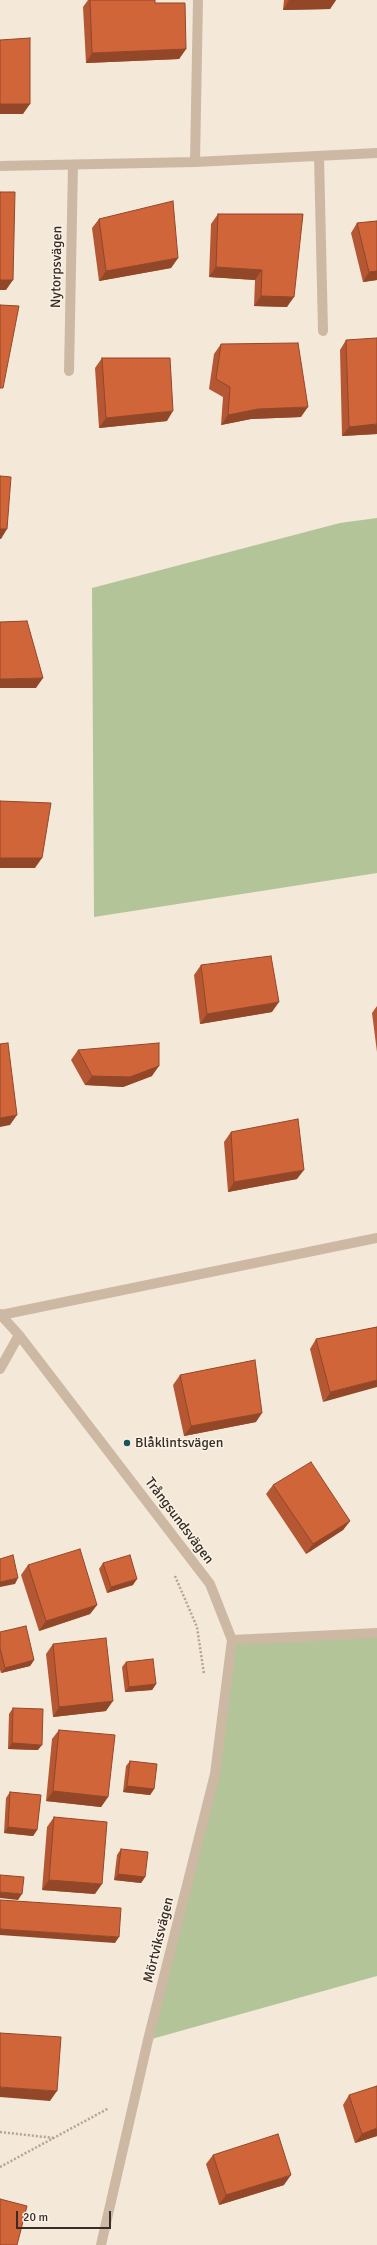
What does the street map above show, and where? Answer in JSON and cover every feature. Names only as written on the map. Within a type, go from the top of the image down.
[{"type":"street","points":[[195,162],[198,0]]},
{"type":"street","points":[[0,166],[195,162],[377,153]]},
{"type":"street","points":[[319,156],[323,331]]},
{"type":"street","name":"Nytorpsvägen","points":[[69,371],[73,165]]},
{"type":"street","points":[[1,1315],[377,1238]]},
{"type":"street","name":"Trångsundsvägen","points":[[1,1315],[20,1335],[210,1584],[232,1640]]},
{"type":"street","points":[[0,1369],[20,1335]]},
{"type":"street","points":[[232,1640],[377,1633]]},
{"type":"street","name":"Mörtviksvägen","points":[[101,2245],[148,2040],[215,1774],[232,1640]]},
{"type":"path","points":[[172,1570],[197,1627],[205,1679]]},
{"type":"path","points":[[0,2167],[113,2106],[111,2114]]},
{"type":"path","points":[[0,2132],[55,2138]]},
{"type":"green space","points":[[377,518],[377,873],[94,917],[92,588],[340,523]]},
{"type":"green space","points":[[377,1633],[377,1976],[148,2040],[215,1774],[232,1640]]},
{"type":"building","points":[[90,0],[155,0],[155,3],[185,3],[186,49],[92,53]]},
{"type":"building","points":[[30,38],[30,104],[0,104],[0,40]]},
{"type":"building","points":[[0,192],[15,192],[13,280],[0,280]]},
{"type":"building","points":[[173,201],[178,258],[106,271],[99,219]]},
{"type":"building","points":[[218,214],[303,214],[294,297],[261,296],[262,270],[216,267]]},
{"type":"building","points":[[377,221],[377,271],[369,272],[357,223]]},
{"type":"building","points":[[0,305],[19,306],[3,388],[0,388]]},
{"type":"building","points":[[377,338],[377,424],[349,427],[346,340]]},
{"type":"building","points":[[298,343],[308,407],[258,409],[228,415],[230,387],[216,379],[221,344]]},
{"type":"building","points":[[102,358],[170,358],[173,411],[106,418]]},
{"type":"building","points":[[0,476],[11,477],[7,529],[0,529]]},
{"type":"building","points":[[27,621],[43,678],[0,679],[0,622]]},
{"type":"building","points":[[0,801],[51,803],[42,858],[0,858]]},
{"type":"building","points":[[271,956],[279,1002],[207,1014],[201,965]]},
{"type":"building","points":[[8,1043],[17,1115],[0,1118],[0,1044]]},
{"type":"building","points":[[159,1043],[159,1066],[130,1077],[92,1076],[78,1050]]},
{"type":"building","points":[[298,1119],[304,1170],[234,1182],[231,1132]]},
{"type":"building","points":[[377,1327],[377,1380],[330,1392],[316,1339]]},
{"type":"building","points":[[255,1360],[262,1413],[191,1426],[180,1375]]},
{"type":"building","points":[[311,1462],[350,1521],[313,1544],[273,1485]]},
{"type":"building","points":[[80,1549],[97,1605],[46,1621],[28,1565]]},
{"type":"building","points":[[13,1555],[18,1578],[0,1582],[0,1559]]},
{"type":"building","points":[[130,1555],[137,1579],[111,1587],[103,1563]]},
{"type":"building","points":[[26,1626],[34,1660],[5,1668],[0,1648],[0,1632]]},
{"type":"building","points":[[106,1638],[113,1701],[59,1707],[53,1644]]},
{"type":"building","points":[[153,1659],[156,1684],[129,1687],[126,1662]]},
{"type":"building","points":[[13,1708],[43,1709],[42,1745],[12,1743]]},
{"type":"building","points":[[59,1730],[115,1735],[108,1797],[53,1791]]},
{"type":"building","points":[[130,1761],[157,1764],[154,1789],[127,1786]]},
{"type":"building","points":[[10,1792],[41,1795],[37,1830],[8,1827]]},
{"type":"building","points":[[54,1817],[107,1822],[102,1884],[49,1880]]},
{"type":"building","points":[[121,1849],[148,1852],[145,1877],[118,1874]]},
{"type":"building","points":[[0,1875],[24,1877],[22,1894],[0,1892]]},
{"type":"building","points":[[0,1900],[121,1908],[119,1937],[0,1929]]},
{"type":"building","points":[[0,2033],[61,2037],[57,2091],[0,2087]]},
{"type":"building","points":[[377,2086],[377,2128],[362,2134],[349,2095]]},
{"type":"building","points":[[278,2134],[291,2175],[226,2195],[213,2155]]},
{"type":"building","points":[[0,2199],[27,2206],[17,2245],[0,2245]]},
{"type":"place","name":"Blåklintsvägen","points":[[127,1443]]}]
